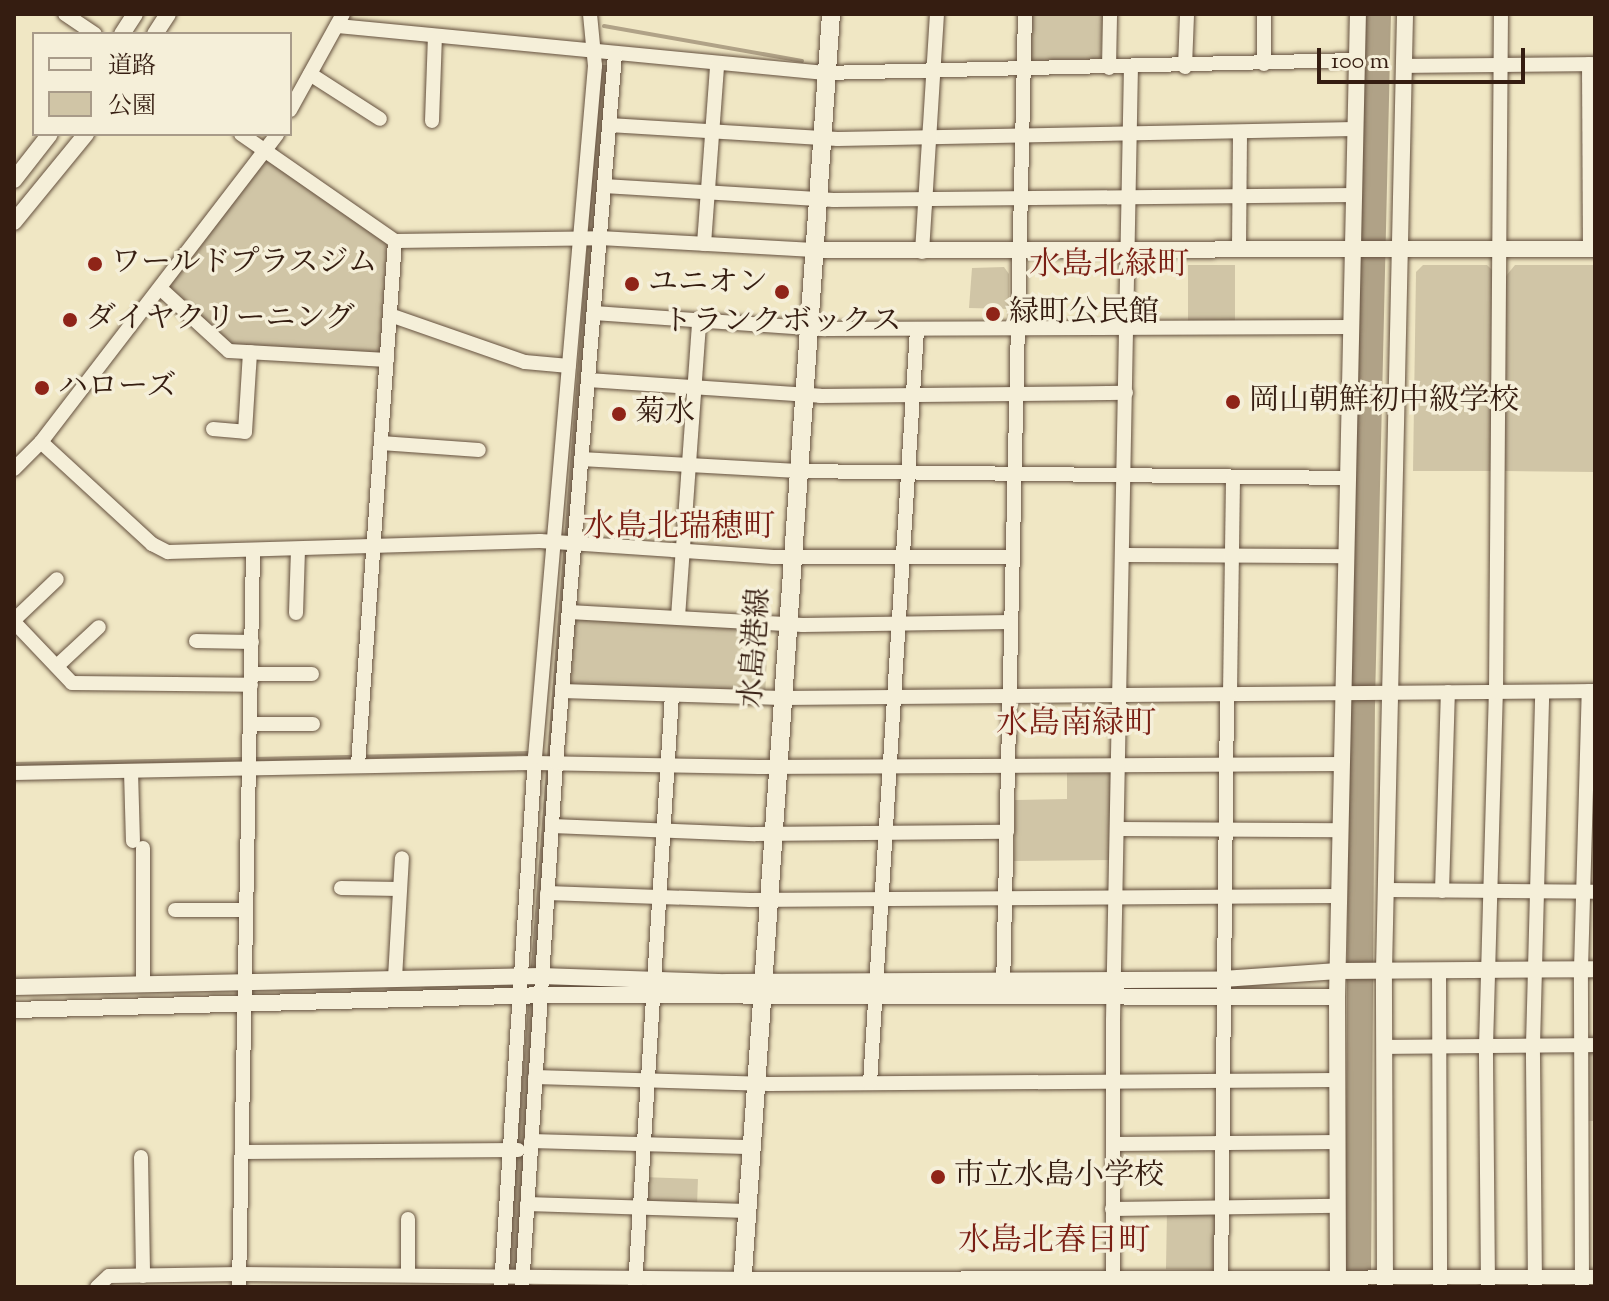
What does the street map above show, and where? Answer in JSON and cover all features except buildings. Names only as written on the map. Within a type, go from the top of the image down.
[{"type":"main road","name":"水島港線","points":[[742,1283],[824,73],[831,14]]},
{"type":"street","points":[[65,14],[92,32]]},
{"type":"street","points":[[123,32],[135,14]]},
{"type":"street","points":[[156,32],[168,14]]},
{"type":"street","points":[[531,976],[547,893],[542,760],[564,542],[569,366],[589,238],[604,186],[609,125],[603,54],[590,14]]},
{"type":"street","points":[[922,252],[937,14]]},
{"type":"street","points":[[1003,997],[1025,14]]},
{"type":"street","points":[[1109,68],[1110,14]]},
{"type":"street","points":[[1185,67],[1187,14]]},
{"type":"street","points":[[1264,14],[1264,64]]},
{"type":"street","points":[[1343,1280],[1338,1206],[1337,997],[1344,971],[1339,896],[1342,764],[1349,693],[1347,556],[1352,327],[1359,249],[1355,195],[1358,14]]},
{"type":"street","points":[[1380,1280],[1384,1047],[1377,970],[1386,890],[1393,249],[1405,14]]},
{"type":"street","points":[[1488,1282],[1486,1046],[1496,692],[1501,14]]},
{"type":"street","points":[[292,106],[340,20],[435,36],[824,73],[1185,67],[1357,60]]},
{"type":"street","points":[[432,121],[435,36]]},
{"type":"street","points":[[512,1278],[509,1150],[530,996],[544,821],[542,760],[562,691],[569,612],[564,542],[581,459],[594,313],[589,238],[595,66],[603,54]]},
{"type":"street","points":[[244,136],[395,241],[589,238],[814,250],[922,252],[1592,249],[1592,64],[1404,66]]},
{"type":"street","points":[[704,244],[717,65]]},
{"type":"street","points":[[1113,1283],[1114,999],[1131,68]]},
{"type":"street","points":[[310,74],[380,119]]},
{"type":"street","points":[[609,125],[821,138],[1355,129]]},
{"type":"street","points":[[1239,249],[1240,132]]},
{"type":"street","points":[[14,180],[48,136]]},
{"type":"street","points":[[14,222],[84,136]]},
{"type":"street","points":[[14,469],[41,442],[276,136]]},
{"type":"street","points":[[604,186],[817,199],[1355,195]]},
{"type":"street","points":[[358,760],[395,241]]},
{"type":"street","points":[[161,289],[229,351],[387,360]]},
{"type":"street","points":[[594,313],[808,328],[1352,327]]},
{"type":"street","points":[[390,315],[525,362],[569,366]]},
{"type":"street","points":[[678,617],[699,322]]},
{"type":"street","points":[[870,1083],[917,329]]},
{"type":"street","points":[[213,429],[245,432],[250,352]]},
{"type":"street","points":[[588,380],[803,395],[1126,393]]},
{"type":"street","points":[[41,442],[152,544],[168,552],[253,552],[374,544],[564,542],[791,556],[1013,557]]},
{"type":"street","points":[[381,443],[479,450]]},
{"type":"street","points":[[581,459],[798,471],[1015,472],[1124,478],[1349,478]]},
{"type":"street","points":[[1221,1282],[1222,998],[1233,478]]},
{"type":"street","points":[[296,613],[298,550]]},
{"type":"street","points":[[240,1280],[253,552]]},
{"type":"street","points":[[1123,555],[1347,556]]},
{"type":"street","points":[[57,579],[14,621],[72,683],[252,679],[312,674]]},
{"type":"street","points":[[569,612],[786,623],[1011,622]]},
{"type":"street","points":[[57,666],[99,627]]},
{"type":"street","points":[[196,641],[252,642]]},
{"type":"street","points":[[97,1287],[109,1276],[362,1280],[408,1274],[635,1283],[1586,1280],[1592,691],[782,698],[562,691]]},
{"type":"street","points":[[1442,891],[1448,692]]},
{"type":"street","points":[[1535,1282],[1533,1045],[1542,692]]},
{"type":"street","points":[[635,1283],[672,695]]},
{"type":"street","points":[[250,724],[313,724]]},
{"type":"street","points":[[14,773],[131,771],[358,760],[542,760],[776,766],[1342,764]]},
{"type":"street","points":[[131,771],[138,845],[143,984]]},
{"type":"street","points":[[544,821],[663,831],[1007,832]]},
{"type":"street","points":[[1118,829],[1341,830]]},
{"type":"street","points":[[395,978],[402,858]]},
{"type":"street","points":[[341,888],[399,889]]},
{"type":"street","points":[[1386,890],[1589,892]]},
{"type":"street","points":[[547,893],[768,900],[1339,896]]},
{"type":"street","points":[[175,910],[246,910]]},
{"type":"street","points":[[14,1010],[530,996],[651,997],[876,979],[1223,979],[1377,970],[1588,969]]},
{"type":"street","points":[[1439,970],[1440,1282]]},
{"type":"street","points":[[1258,998],[1344,971]]},
{"type":"street","points":[[14,987],[531,976],[653,978],[875,997],[1337,997]]},
{"type":"street","points":[[512,1278],[527,1204],[531,1146],[535,1077],[530,996]]},
{"type":"street","points":[[1384,1047],[1588,1045]]},
{"type":"street","points":[[535,1077],[870,1083],[1338,1080]]},
{"type":"street","points":[[1113,1144],[1338,1142]]},
{"type":"street","points":[[242,1152],[509,1150],[531,1146],[642,1144],[751,1147]]},
{"type":"street","points":[[141,1157],[143,1276]]},
{"type":"street","points":[[527,1204],[747,1211]]},
{"type":"street","points":[[1112,1209],[1338,1206]]},
{"type":"street","points":[[408,1219],[408,1274]]},
{"type":"green space","points":[[1030,14],[1103,14],[1101,57],[1093,64],[1035,63],[1030,58]]},
{"type":"green space","points":[[266,158],[385,240],[389,251],[383,351],[372,357],[232,345],[166,286]]},
{"type":"green space","points":[[1188,265],[1235,265],[1235,322],[1188,322]]},
{"type":"green space","points":[[1423,265],[1487,265],[1494,272],[1492,471],[1413,471],[1416,272]]},
{"type":"green space","points":[[1515,265],[1595,265],[1595,472],[1505,471],[1506,276]]},
{"type":"green space","points":[[1004,267],[1009,274],[1009,309],[969,308],[972,268]]},
{"type":"green space","points":[[574,615],[769,625],[765,695],[570,685]]},
{"type":"green space","points":[[1067,770],[1114,771],[1113,860],[1014,861],[1015,800],[1067,799]]},
{"type":"green space","points":[[1592,814],[1595,814],[1595,887],[1588,887]]},
{"type":"green space","points":[[1587,1049],[1595,1049],[1595,1121],[1587,1121]]},
{"type":"green space","points":[[642,1177],[698,1179],[697,1205],[641,1203]]},
{"type":"green space","points":[[1167,1210],[1216,1211],[1215,1270],[1166,1269]]},
{"type":"shaded area","points":[[601,65],[608,65],[549,775],[519,1269],[515,1287],[506,1287]]},
{"type":"waterway","points":[[1358,1287],[1362,702],[1378,14]]},
{"type":"waterway","points":[[1378,243],[1386,14]]},
{"type":"waterway","points":[[604,26],[802,61]]},
{"type":"waterway","points":[[1366,967],[1378,252]]},
{"type":"waterway","points":[[14,764],[531,753]]},
{"type":"waterway","points":[[1366,976],[1366,1287]]},
{"type":"place","name":"ワールドプラスジム","points":[[95,264]]},
{"type":"place","name":"ユニオン","points":[[632,284]]},
{"type":"place","name":"トランクボックス","points":[[782,292]]},
{"type":"place","name":"緑町公民館","points":[[993,314]]},
{"type":"place","name":"ダイヤクリーニング","points":[[70,320]]},
{"type":"place","name":"ハローズ","points":[[42,388]]},
{"type":"place","name":"岡山朝鮮初中級学校","points":[[1233,402]]},
{"type":"place","name":"菊水","points":[[619,414]]},
{"type":"place","name":"市立水島小学校","points":[[938,1177]]},
{"type":"district","name":"水島北緑町","points":[[1109,266]]},
{"type":"district","name":"水島北瑞穂町","points":[[679,528]]},
{"type":"district","name":"水島南緑町","points":[[1076,725]]},
{"type":"district","name":"水島北春日町","points":[[1054,1242]]}]
